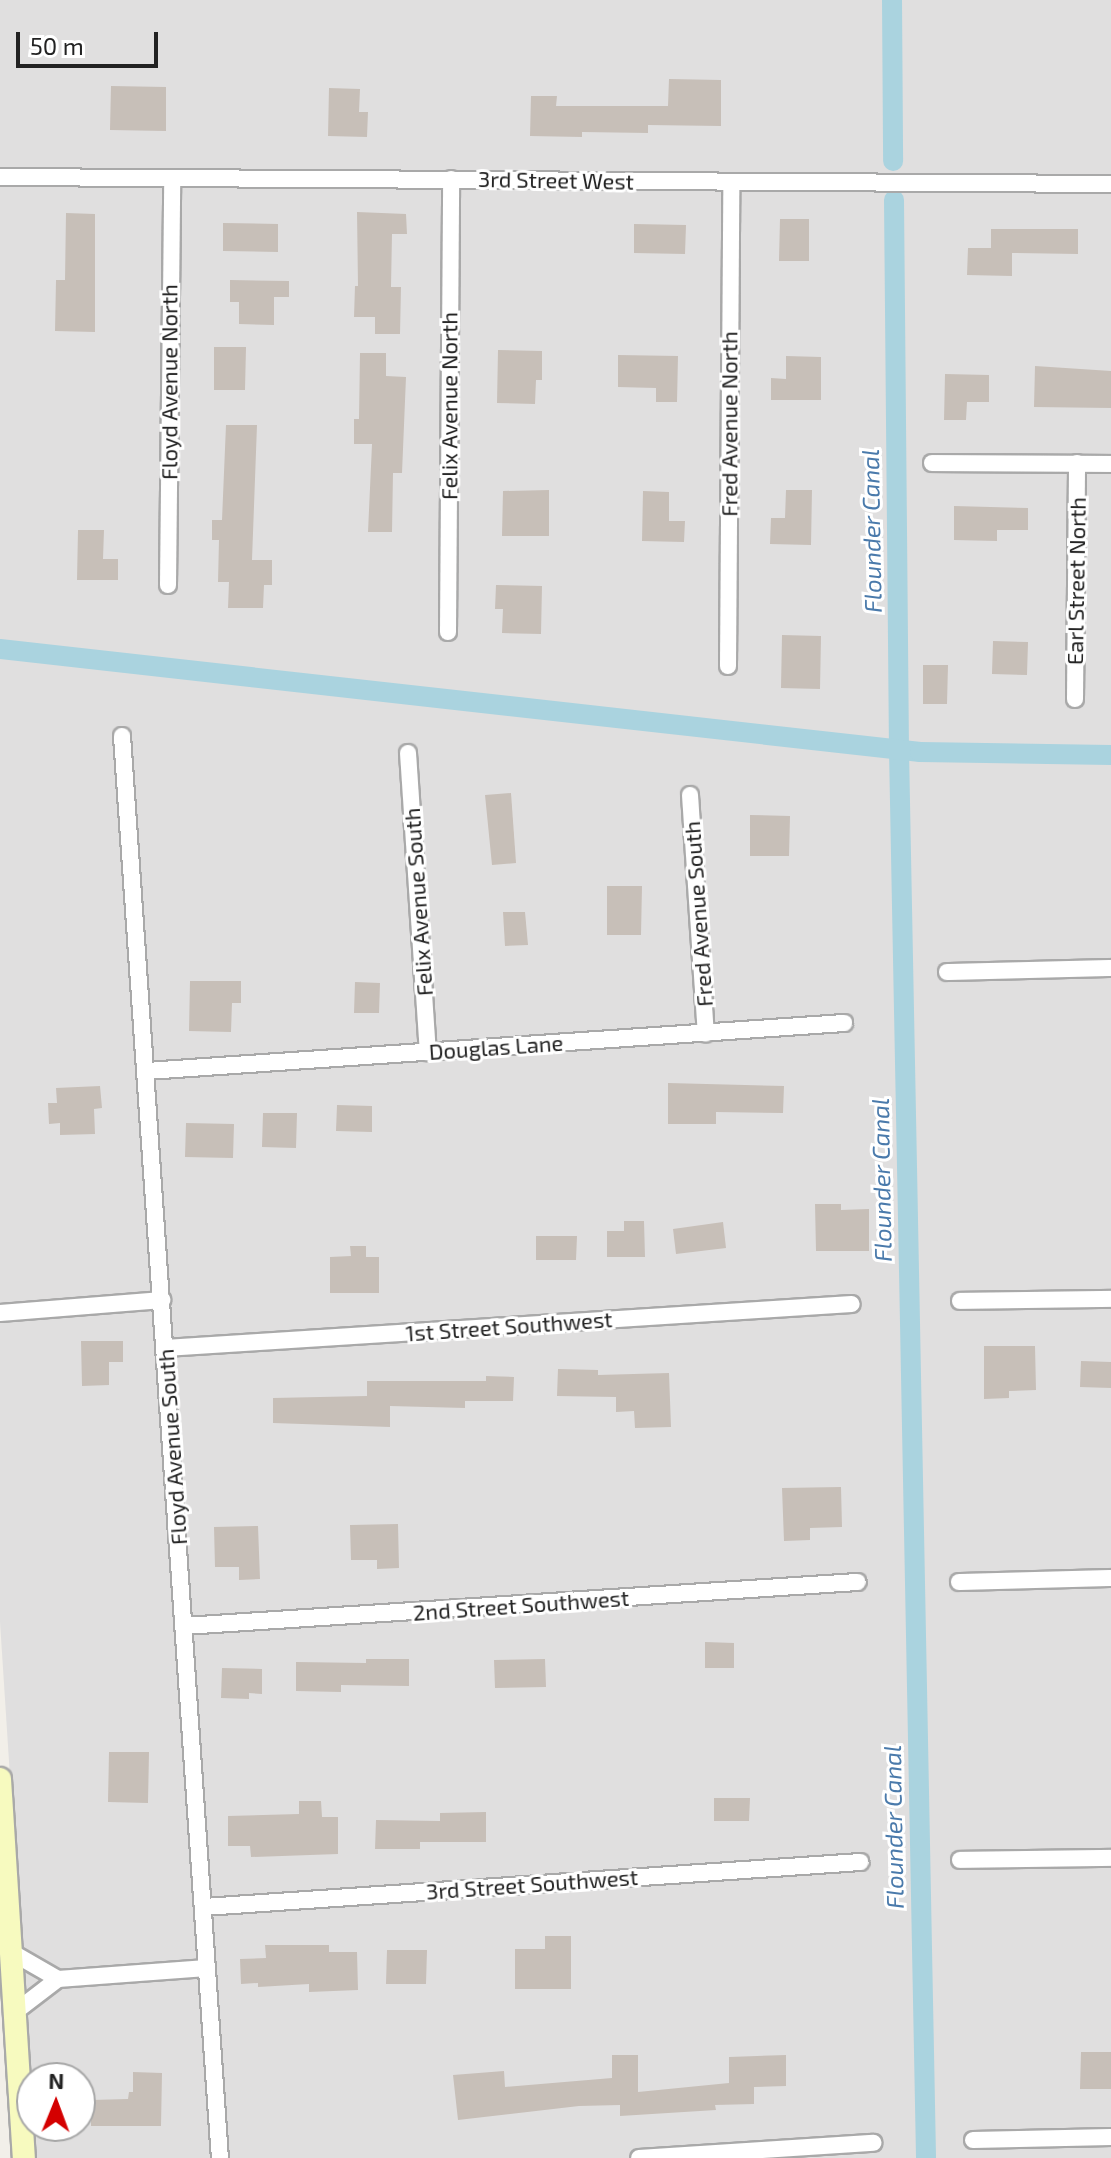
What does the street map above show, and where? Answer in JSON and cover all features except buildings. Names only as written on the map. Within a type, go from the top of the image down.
[{"type":"main road","points":[[0,1779],[24,2158]]},
{"type":"street","name":"3rd Street West","points":[[0,177],[1111,184]]},
{"type":"street","name":"Floyd Avenue North","points":[[168,585],[172,178]]},
{"type":"street","name":"Felix Avenue North","points":[[448,632],[451,179]]},
{"type":"street","name":"Fred Avenue North","points":[[728,666],[731,182]]},
{"type":"street","points":[[932,463],[1111,464]]},
{"type":"street","name":"Earl Street North","points":[[1075,699],[1077,463]]},
{"type":"street","name":"Floyd Avenue South","points":[[122,736],[220,2158]]},
{"type":"street","name":"Felix Avenue South","points":[[408,753],[428,1052]]},
{"type":"street","name":"Fred Avenue South","points":[[690,795],[706,1033]]},
{"type":"street","points":[[947,972],[1111,968]]},
{"type":"street","name":"Douglas Lane","points":[[147,1071],[844,1023]]},
{"type":"street","points":[[960,1301],[1111,1299]]},
{"type":"street","points":[[0,1313],[162,1300]]},
{"type":"street","name":"1st Street Southwest","points":[[165,1348],[852,1304]]},
{"type":"street","points":[[959,1582],[1111,1578]]},
{"type":"street","name":"2nd Street Southwest","points":[[184,1626],[858,1582]]},
{"type":"street","points":[[960,1860],[1111,1858]]},
{"type":"street","name":"3rd Street Southwest","points":[[204,1907],[860,1862]]},
{"type":"street","points":[[11,1952],[58,1979]]},
{"type":"street","points":[[15,2012],[58,1979],[207,1968]]},
{"type":"street","points":[[973,2140],[1111,2137]]},
{"type":"street","points":[[639,2158],[874,2143]]},
{"type":"shaded area","points":[[0,0],[1111,0],[1111,2158],[35,2158],[34,2142],[96,2142],[96,2062],[28,2062],[0,1622]]},
{"type":"waterway","name":"Flounder Canal","points":[[892,0],[893,161]]},
{"type":"waterway","name":"Flounder Canal","points":[[894,200],[899,750],[926,2158]]},
{"type":"waterway","points":[[0,649],[920,752],[1111,755]]}]
